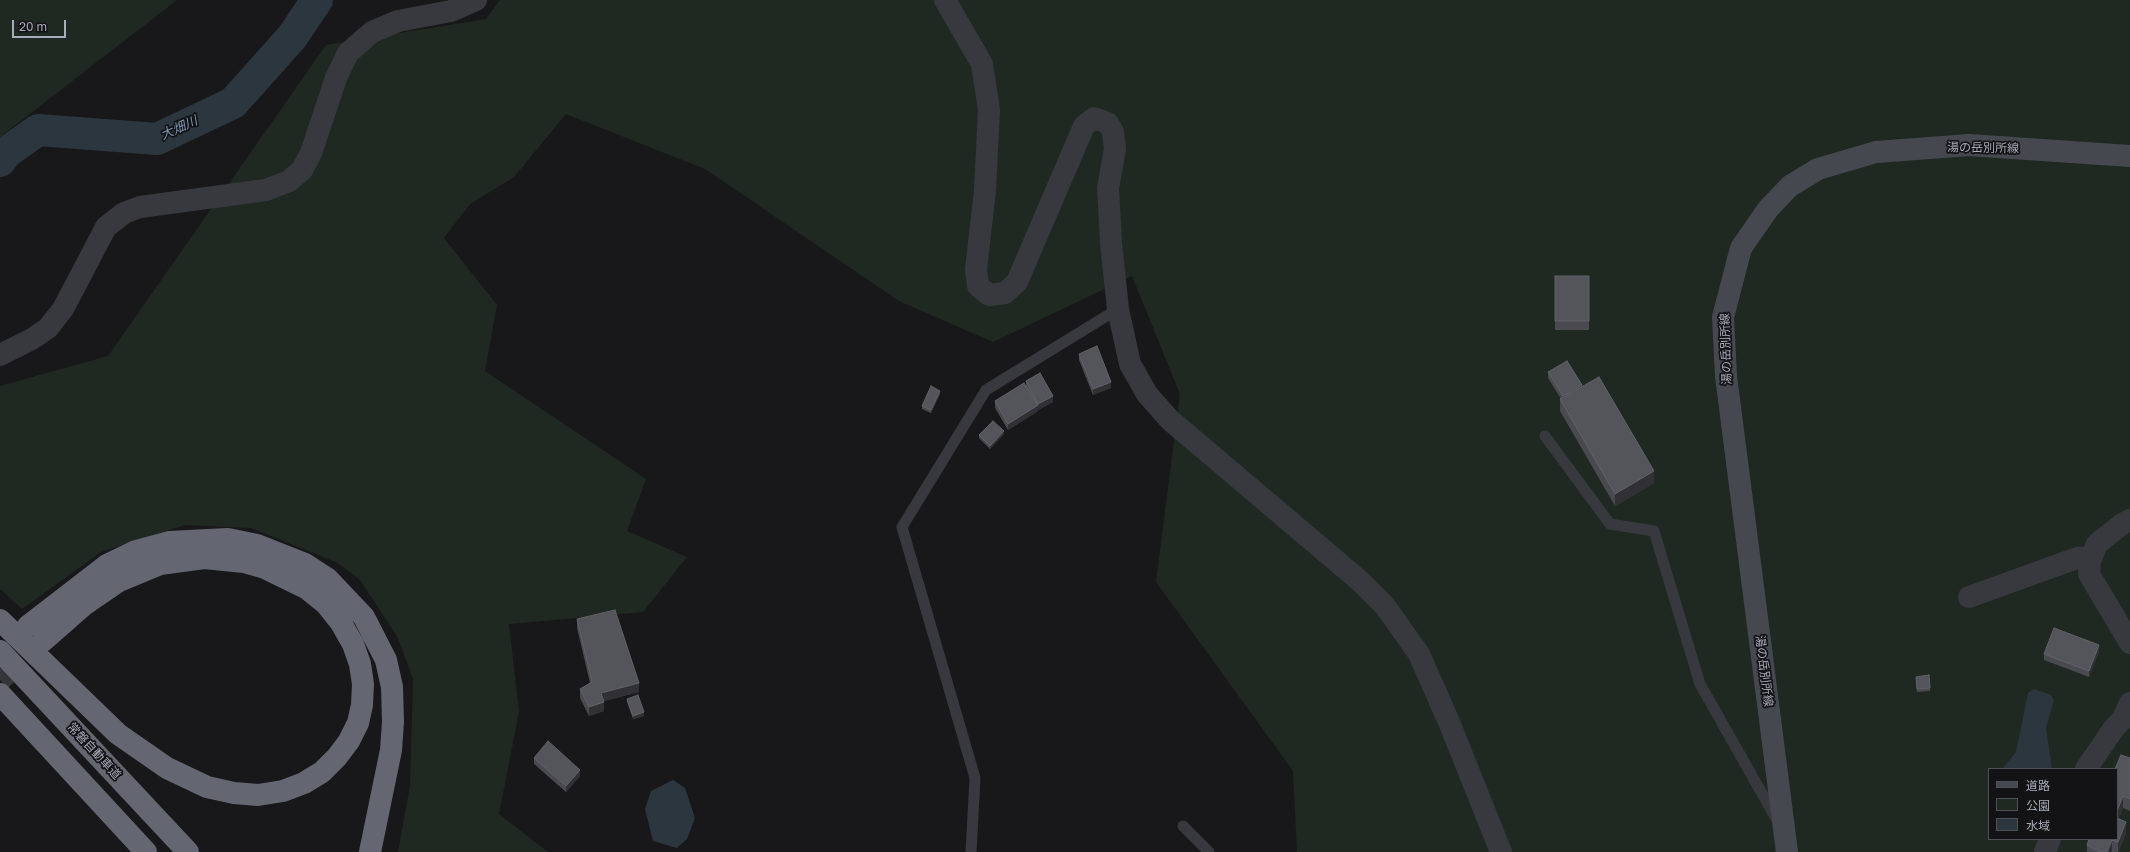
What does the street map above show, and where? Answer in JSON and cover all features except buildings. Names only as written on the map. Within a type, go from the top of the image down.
[{"type":"highway","points":[[0,620],[118,734],[142,752],[187,778],[207,787],[234,793],[258,794],[283,791],[304,783],[322,772],[338,757],[349,742],[358,723],[362,705],[363,684],[360,664],[353,644],[341,623],[326,604],[306,588],[265,568],[244,562],[204,558],[160,564],[119,580],[84,605],[35,633],[107,565],[136,551],[169,542],[228,539],[257,545],[305,564],[328,579],[364,617],[386,660],[392,687],[393,722],[391,750],[370,852]]},
{"type":"highway","name":"常磐自動車道","points":[[0,651],[188,852]]},
{"type":"highway","points":[[0,694],[146,852]]},
{"type":"main road","name":"湯の岳別所線","points":[[1786,843],[1726,376],[1723,317],[1741,248],[1768,209],[1790,186],[1818,169],[1876,152],[1969,145],[2130,156]]},
{"type":"street","points":[[0,355],[32,340],[48,328],[63,309],[106,227],[124,213],[140,206],[266,190],[289,181],[302,170],[312,153],[336,78],[348,53],[372,32],[398,21],[451,11],[476,0]]},
{"type":"street","points":[[945,0],[982,64],[989,110],[985,191],[976,270],[978,286],[989,295],[1005,294],[1016,282],[1084,126],[1094,118],[1108,123],[1113,132],[1115,150],[1108,188],[1111,243],[1118,309],[1130,364],[1147,394],[1165,415],[1360,581],[1386,606],[1418,654],[1449,722],[1501,852]]},
{"type":"street","points":[[2130,520],[2097,544],[2092,557],[2089,574],[2130,643]]},
{"type":"street","points":[[1969,597],[2076,558],[2092,557]]},
{"type":"street","points":[[2087,768],[2114,728],[2123,719],[2130,703]]},
{"type":"street","points":[[2045,852],[2050,840]]},
{"type":"lane","points":[[971,852],[975,778],[902,527],[986,390],[1118,309]]},
{"type":"lane","points":[[1545,436],[1610,524],[1654,531],[1700,684],[1786,843]]},
{"type":"lane","points":[[1183,826],[1209,852]]},
{"type":"green space","points":[[0,0],[177,0],[0,137]]},
{"type":"green space","points":[[500,0],[2130,0],[2130,852],[1297,852],[1293,771],[1156,582],[1180,394],[1132,276],[993,342],[899,301],[705,169],[566,114],[514,177],[470,204],[444,238],[497,305],[485,371],[646,479],[627,531],[687,557],[643,612],[509,624],[519,712],[499,814],[548,852],[398,852],[410,786],[413,679],[398,638],[360,580],[338,563],[251,528],[185,525],[101,552],[22,609],[0,589],[0,386],[108,356],[326,45],[486,19]]},
{"type":"water","points":[[2034,689],[2051,695],[2054,700],[2046,728],[2052,768],[2003,768],[2016,752],[2028,693]]},
{"type":"water","points":[[673,780],[685,788],[695,818],[687,839],[677,848],[653,841],[645,809],[651,791]]},
{"type":"waterway","name":"大畑川","points":[[0,161],[7,152],[38,130],[157,139],[233,103],[292,37],[317,0]]},
{"type":"tunnel","points":[[0,680],[43,641]]}]
